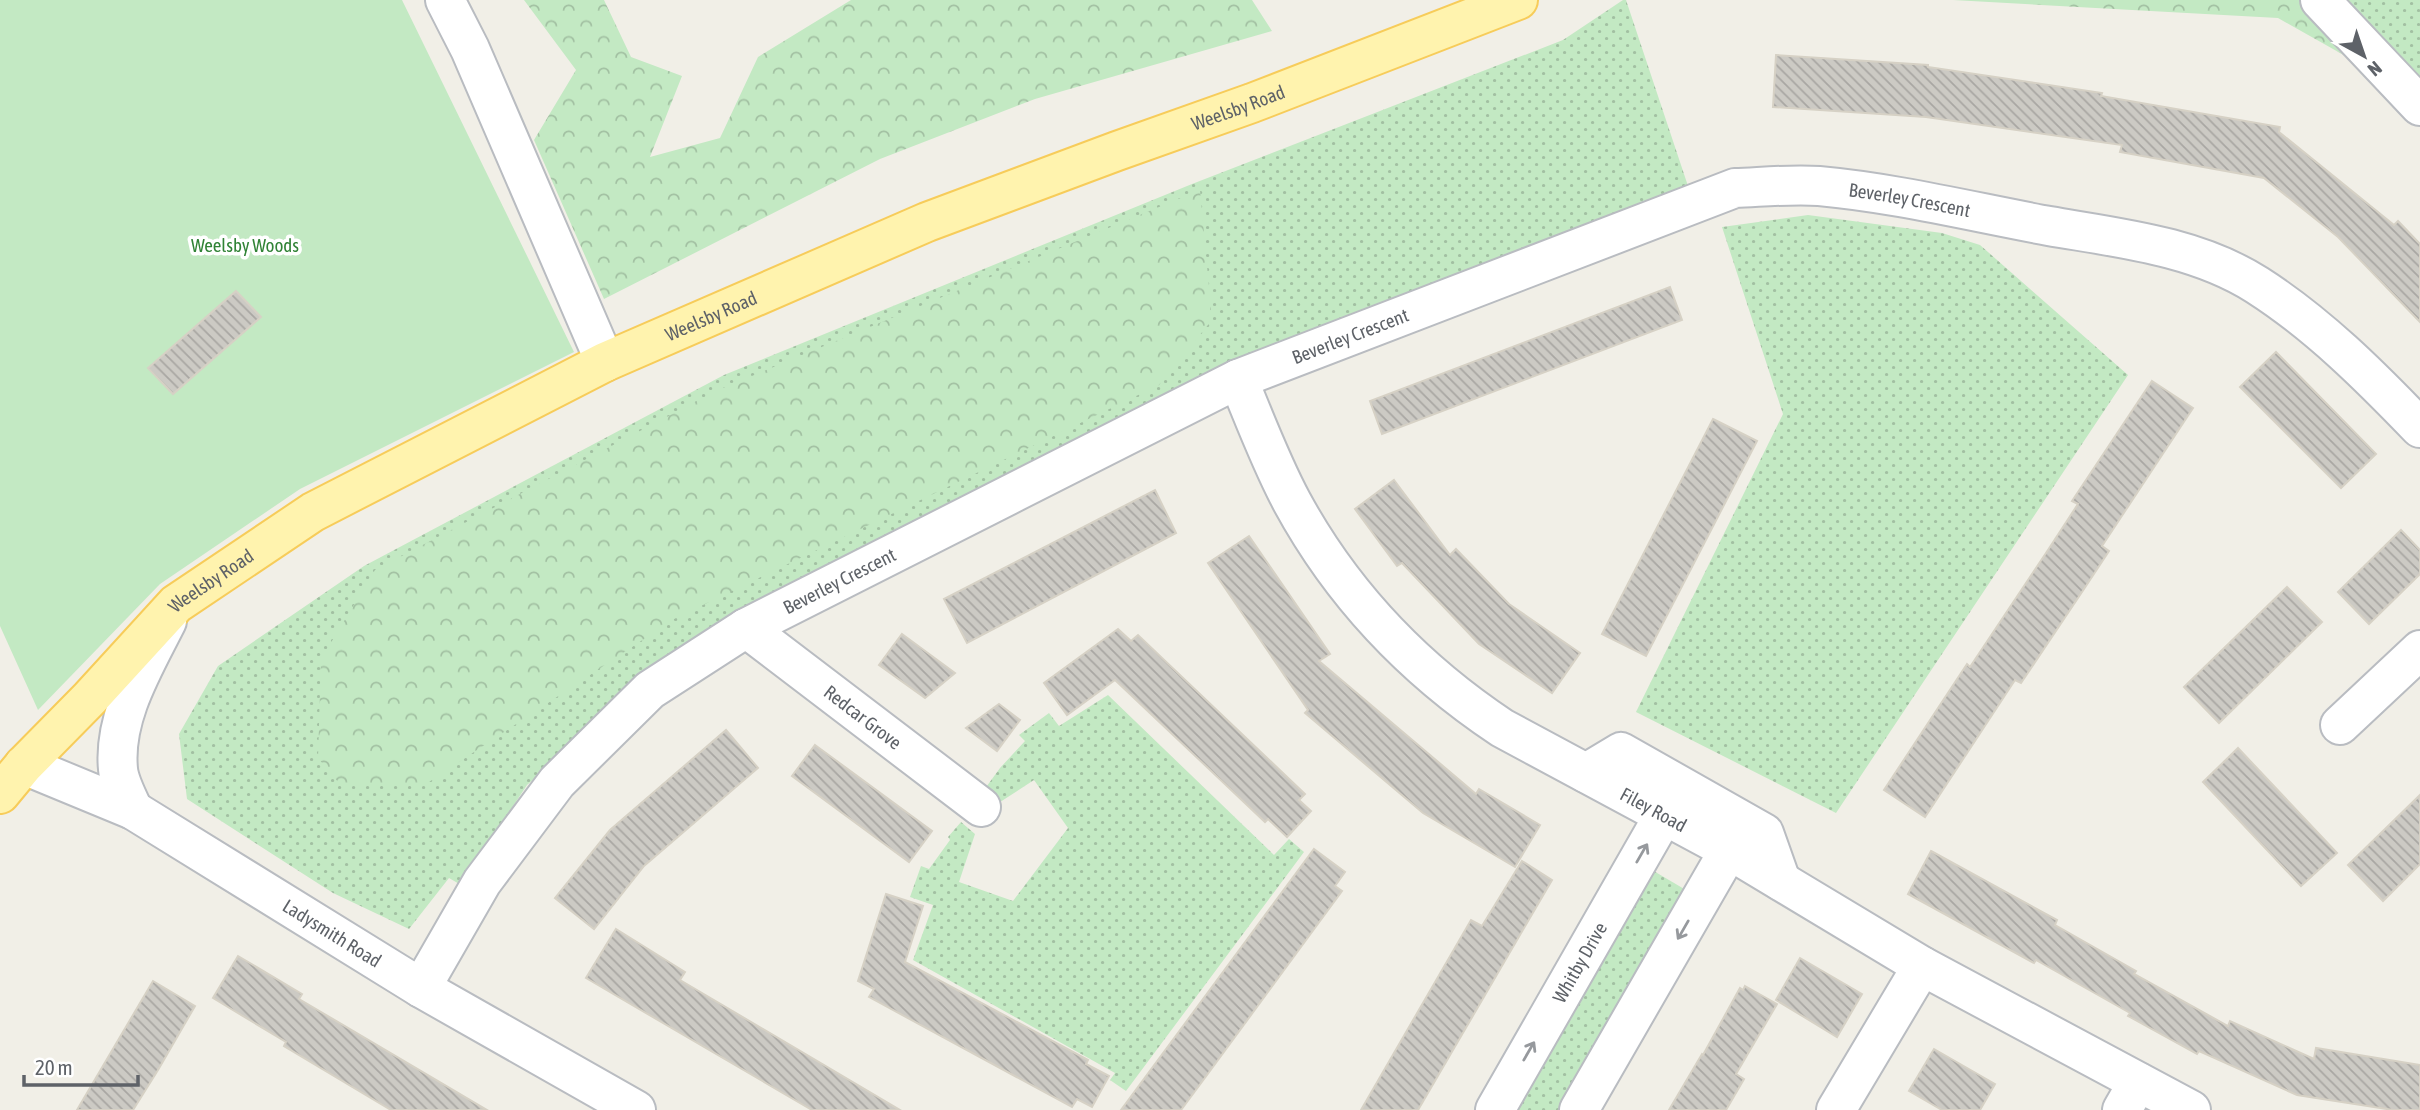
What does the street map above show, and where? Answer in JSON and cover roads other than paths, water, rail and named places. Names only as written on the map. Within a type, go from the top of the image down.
[{"type":"main road","name":"Weelsby Road","points":[[0,794],[24,765],[176,604],[313,512],[604,362],[927,222],[1252,103],[1518,0]]},
{"type":"street","points":[[445,0],[470,49],[604,362]]},
{"type":"street","points":[[2320,0],[2420,106]]},
{"type":"street","name":"Beverley Crescent","points":[[421,988],[482,882],[557,782],[650,690],[746,628],[1238,379],[1735,188],[1818,186],[1904,199],[2158,246],[2208,261],[2256,284],[2316,328],[2381,387],[2420,428]]},
{"type":"street","name":"Filey Road","points":[[1238,379],[1292,501],[1329,561],[1370,615],[1425,670],[1485,716],[1729,850],[2130,1096],[2191,1110]]},
{"type":"street","points":[[133,810],[118,771],[118,729],[143,670],[176,604]]},
{"type":"street","name":"Redcar Grove","points":[[746,628],[981,807]]},
{"type":"street","points":[[2340,725],[2420,650]]},
{"type":"street","points":[[1586,773],[1622,752],[1764,833],[1781,881]]},
{"type":"street","name":"Ladysmith Road","points":[[24,765],[133,810],[421,988],[636,1110]]},
{"type":"street","name":"Whitby Drive","points":[[1495,1110],[1664,815]]},
{"type":"street","points":[[1579,1110],[1729,850]]},
{"type":"street","points":[[1836,1110],[1922,966]]},
{"type":"park label","name":"Weelsby Woods","points":[[245,245]]}]
